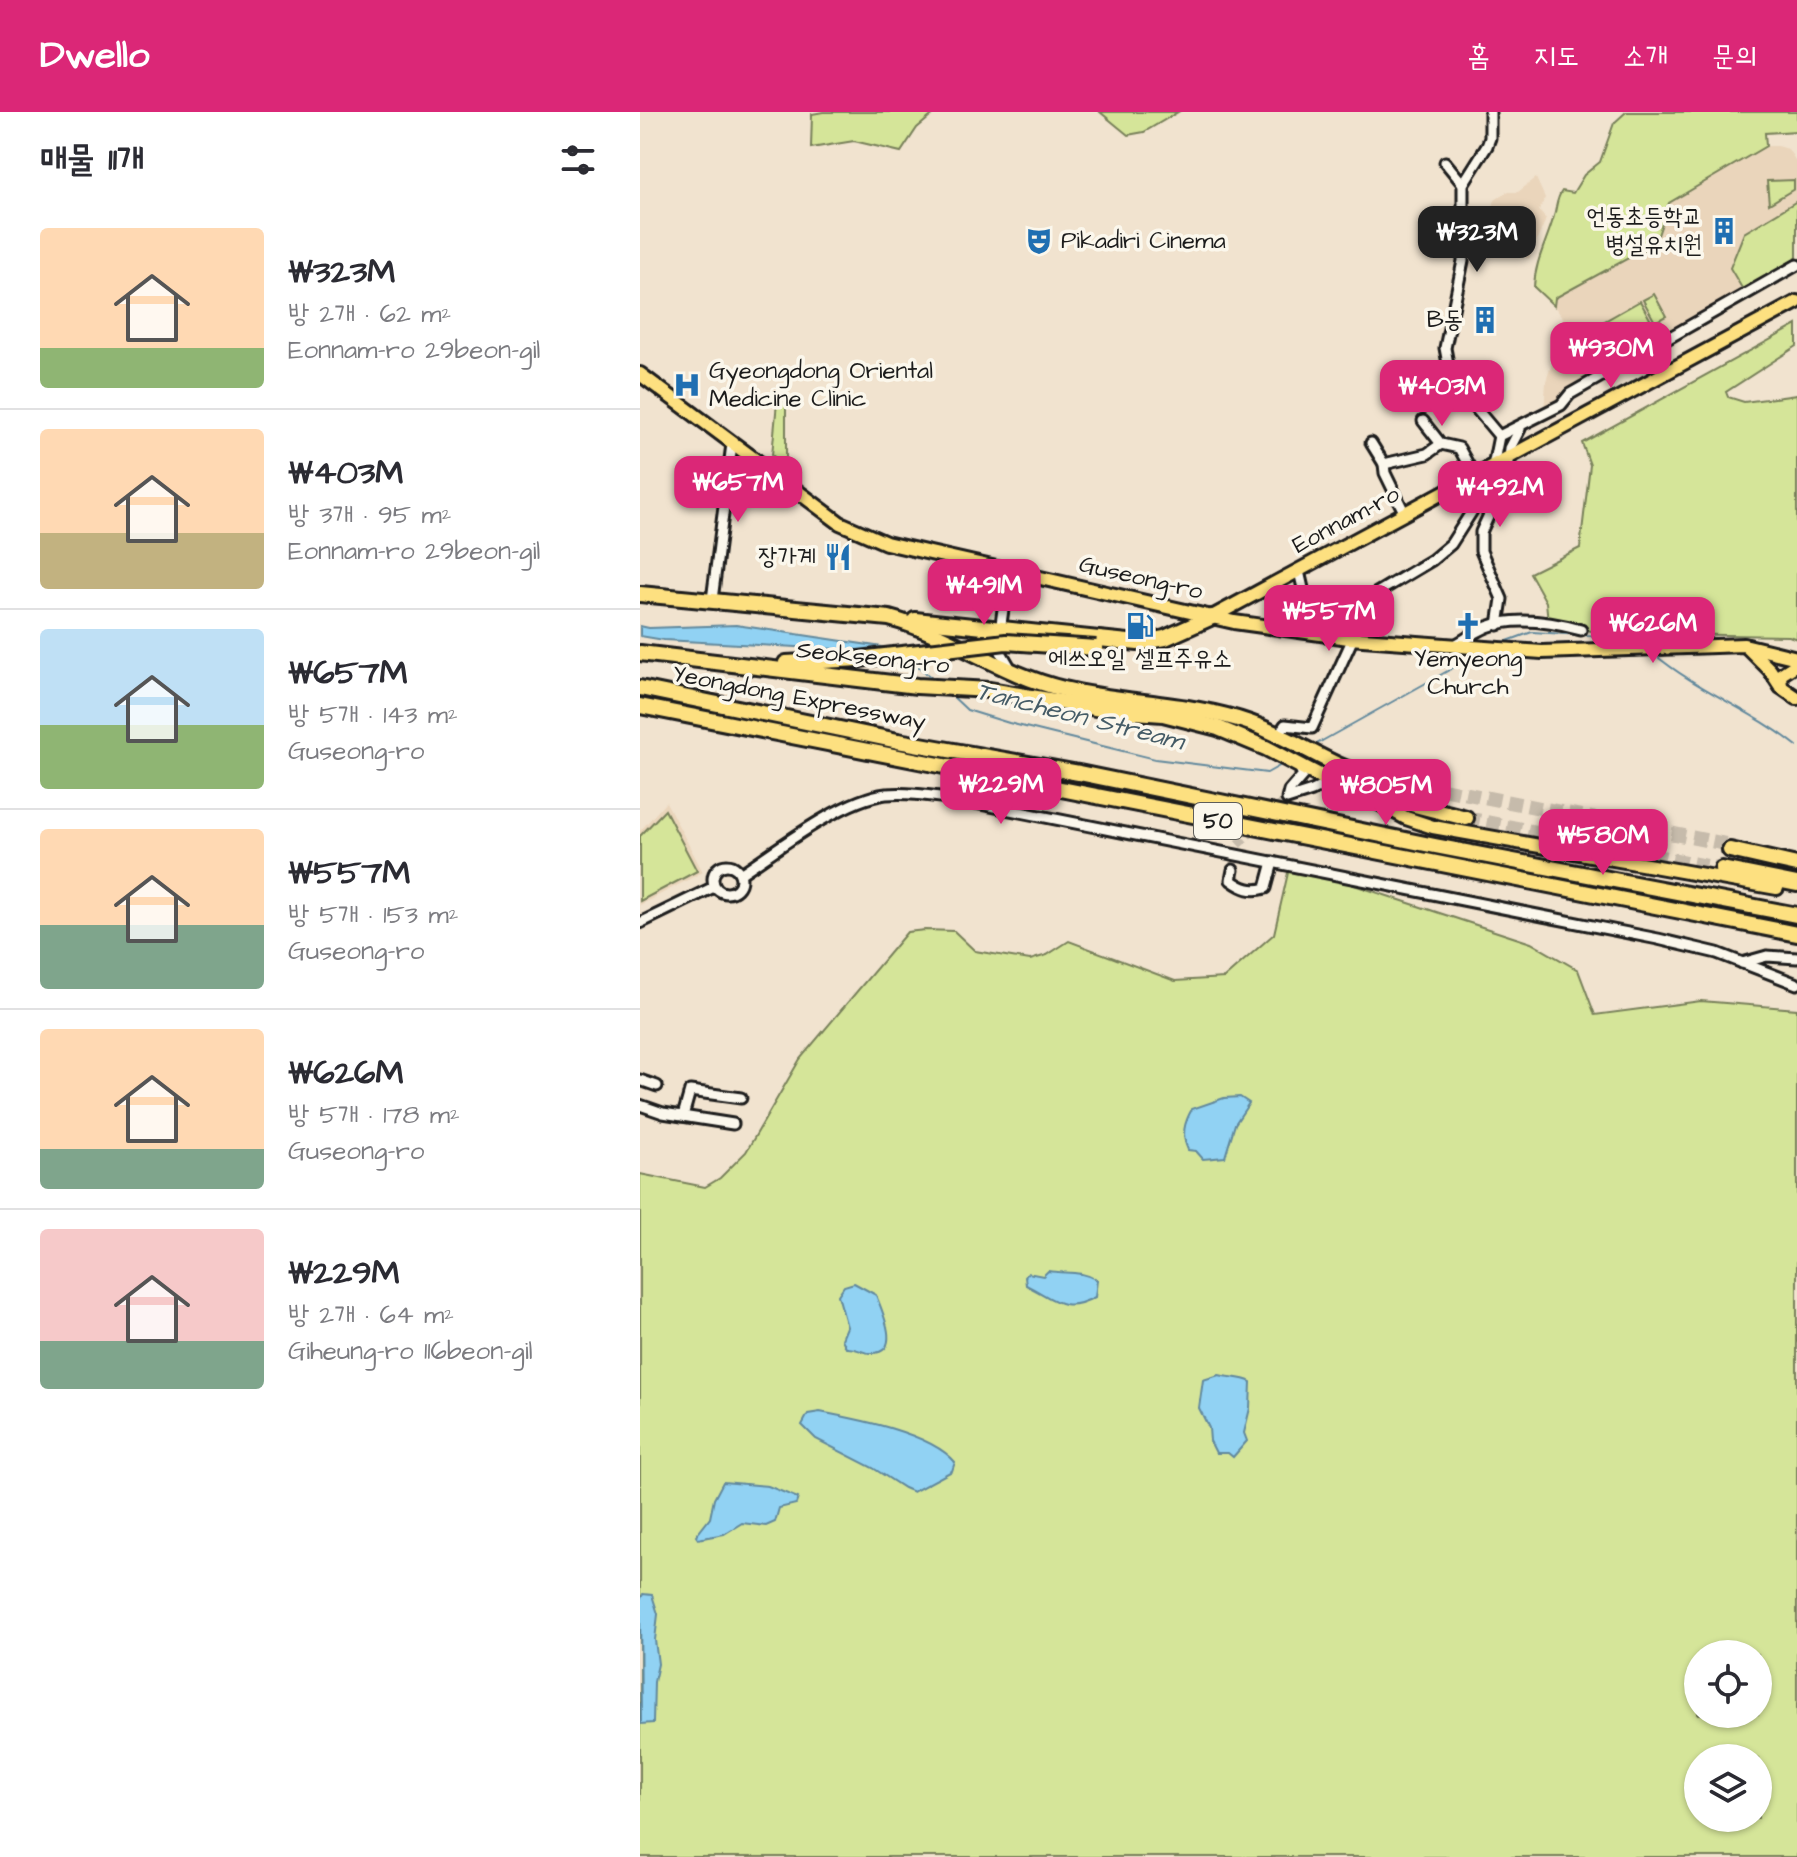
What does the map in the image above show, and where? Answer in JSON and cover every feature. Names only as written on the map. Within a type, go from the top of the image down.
[{"type":"highway","name":"Seokseong-ro","points":[[640,594],[889,618],[909,623],[1013,672],[1064,689],[1218,713],[1286,737],[1378,782],[1425,794]]},
{"type":"highway","points":[[889,618],[1138,643],[1165,638],[1212,617]]},
{"type":"highway","points":[[686,657],[722,656],[803,664],[1006,642],[1130,651],[1157,649],[1180,640],[1212,617]]},
{"type":"highway","points":[[970,652],[997,676],[990,690]]},
{"type":"highway","name":"Seokseong-ro","points":[[640,653],[917,686],[990,690],[1107,710],[1163,714],[1218,728],[1356,790],[1466,818]]},
{"type":"highway","name":"Yeongdong Expressway","points":[[640,688],[1797,915]]},
{"type":"highway","name":"Yeongdong Expressway","points":[[640,706],[1797,934]]},
{"type":"highway","points":[[1730,847],[1797,862]]},
{"type":"highway","points":[[1722,869],[1797,884]]},
{"type":"main road","name":"Eonnam-ro","points":[[1212,617],[1797,302]]},
{"type":"main road","name":"Guseong-ro","points":[[640,374],[840,523],[886,543],[1212,617],[1351,638],[1507,649],[1588,651],[1744,645],[1797,658]]},
{"type":"main road","points":[[1744,645],[1770,670],[1781,687],[1797,698]]},
{"type":"main road","points":[[1781,687],[1780,675],[1797,664]]},
{"type":"main road","points":[[1356,790],[1406,818],[1433,827],[1777,888]]},
{"type":"street","points":[[1488,114],[1490,138],[1463,184],[1463,261],[1446,337],[1447,359],[1458,387],[1499,436]]},
{"type":"street","points":[[1445,162],[1463,184]]},
{"type":"street","points":[[1286,737],[1285,725],[1312,728],[1351,638],[1375,594],[1432,560],[1451,544],[1472,511],[1499,436],[1561,405],[1570,394],[1797,265]]},
{"type":"street","points":[[1423,421],[1441,444],[1459,448],[1484,472]]},
{"type":"street","points":[[1498,625],[1502,599],[1481,551],[1481,532],[1508,474],[1512,441],[1525,423]]},
{"type":"street","points":[[1371,443],[1384,464],[1385,473],[1405,514]]},
{"type":"street","points":[[712,600],[732,444]]},
{"type":"street","points":[[1384,464],[1427,454],[1441,444]]},
{"type":"street","points":[[1299,571],[1307,606],[1306,631]]},
{"type":"street","points":[[1008,572],[1001,652],[1013,672]]},
{"type":"street","points":[[1453,646],[1498,625],[1548,621],[1581,630]]},
{"type":"street","points":[[1300,769],[1303,775],[1289,791],[1287,799],[1312,791],[1326,779]]},
{"type":"street","points":[[740,874],[858,801],[883,794],[907,793],[955,799],[1658,939],[1717,953],[1797,984]]},
{"type":"street","points":[[1233,870],[1231,880],[1249,890],[1257,890],[1266,888],[1273,862]]},
{"type":"street","points":[[719,867],[733,867],[740,874],[740,883],[735,891],[721,893],[714,887],[712,878],[719,867]]},
{"type":"street","points":[[640,923],[714,887]]},
{"type":"street","points":[[1742,963],[1779,955],[1797,958]]},
{"type":"street","points":[[1774,975],[1767,962],[1769,958],[1779,955]]},
{"type":"street","points":[[640,1080],[657,1086]]},
{"type":"street","points":[[683,1116],[690,1091],[741,1098]]},
{"type":"street","points":[[640,1105],[663,1113],[733,1124]]},
{"type":"shaded area","points":[[1766,146],[1788,149],[1797,163],[1797,265],[1544,414],[1546,381],[1563,329],[1563,318],[1554,306],[1555,298],[1647,248],[1658,235],[1669,203]]},
{"type":"shaded area","points":[[1536,178],[1545,198],[1539,211],[1546,219],[1529,259],[1494,243],[1477,245],[1474,216],[1492,210],[1495,200],[1507,192],[1518,192]]},
{"type":"shaded area","points":[[666,802],[703,872],[640,905],[640,831]]},
{"type":"green space","points":[[936,112],[917,128],[901,152],[854,141],[811,148],[812,114]]},
{"type":"green space","points":[[1100,112],[1178,112],[1144,132],[1128,135]]},
{"type":"green space","points":[[1626,112],[1797,112],[1797,131],[1765,133],[1766,146],[1669,203],[1658,235],[1647,248],[1555,298],[1554,306],[1534,287],[1539,260],[1559,197],[1562,191],[1573,193],[1584,175],[1600,162],[1614,123]]},
{"type":"green space","points":[[1794,180],[1794,189],[1769,204],[1767,181]]},
{"type":"green space","points":[[1797,201],[1797,258],[1743,290],[1730,268],[1744,233]]},
{"type":"green space","points":[[1654,294],[1666,316],[1655,322],[1643,300]]},
{"type":"green space","points":[[1640,301],[1655,328],[1604,357],[1589,330]]},
{"type":"green space","points":[[1797,325],[1797,346],[1726,392],[1728,397],[1744,402],[1797,395],[1797,639],[1789,636],[1600,633],[1548,621],[1546,602],[1530,573],[1580,548],[1590,465],[1582,443]]},
{"type":"green space","points":[[777,402],[786,402],[786,458],[780,462],[772,455]]},
{"type":"green space","points":[[665,810],[697,871],[640,901],[640,836]]},
{"type":"green space","points":[[1290,864],[1531,943],[1578,970],[1595,1015],[1701,1001],[1797,1009],[1797,1857],[640,1857],[640,1174],[705,1187],[720,1178],[746,1152],[800,1059],[907,932],[954,931],[975,951],[1030,960],[1047,955],[1069,941],[1175,981],[1224,978],[1274,934]]},
{"type":"water","name":"Tancheon Stream","points":[[736,625],[902,650],[912,660],[893,652],[664,640],[640,636],[640,626]]},
{"type":"water","points":[[1240,1097],[1249,1103],[1235,1124],[1225,1157],[1203,1159],[1196,1151],[1188,1150],[1184,1129],[1192,1109],[1224,1098]]},
{"type":"water","points":[[1048,1271],[1079,1274],[1097,1280],[1095,1297],[1075,1304],[1059,1303],[1026,1285],[1028,1273],[1043,1276]]},
{"type":"water","points":[[854,1283],[876,1295],[879,1302],[888,1330],[886,1347],[881,1351],[867,1353],[846,1348],[842,1339],[847,1327],[838,1295],[844,1286]]},
{"type":"water","points":[[1219,1375],[1251,1382],[1250,1408],[1244,1433],[1247,1441],[1233,1457],[1228,1453],[1216,1453],[1199,1408],[1203,1380]]},
{"type":"water","points":[[820,1412],[892,1429],[929,1443],[955,1462],[952,1471],[913,1492],[904,1488],[816,1439],[802,1425],[808,1414]]},
{"type":"water","points":[[723,1482],[768,1486],[798,1498],[796,1504],[779,1508],[775,1522],[766,1526],[742,1523],[724,1534],[698,1539],[696,1536],[710,1518],[714,1499]]},
{"type":"water","points":[[643,1594],[652,1595],[658,1614],[655,1640],[658,1664],[654,1682],[653,1723],[641,1724],[640,1600]]},
{"type":"waterway","name":"Tancheon Stream","points":[[1502,643],[1532,632],[1634,638],[1640,642]]},
{"type":"waterway","name":"Tancheon Stream","points":[[1313,746],[1478,654]]},
{"type":"waterway","name":"Tancheon Stream","points":[[1654,654],[1797,746]]},
{"type":"waterway","name":"Tancheon Stream","points":[[910,659],[935,681]]},
{"type":"waterway","name":"Tancheon Stream","points":[[949,693],[967,710],[1155,759],[1267,773],[1283,764]]},
{"type":"tunnel","points":[[1425,794],[1437,788],[1731,845]]},
{"type":"tunnel","points":[[1233,870],[1235,847],[1287,799]]},
{"type":"tunnel","points":[[1466,818],[1722,869]]},
{"type":"place","name":"언동초등학교 병설유치원","points":[[1724,231]]},
{"type":"place","name":"Pikadiri Cinema","points":[[1039,241]]},
{"type":"place","name":"B동","points":[[1485,320]]},
{"type":"place","name":"Gyeongdong Oriental Medicine Clinic","points":[[687,385]]},
{"type":"place","name":"장가계","points":[[838,557]]},
{"type":"place","name":"에쓰오일 셀프주유소","points":[[1140,626]]},
{"type":"place","name":"Yemyeong Church","points":[[1468,626]]}]
